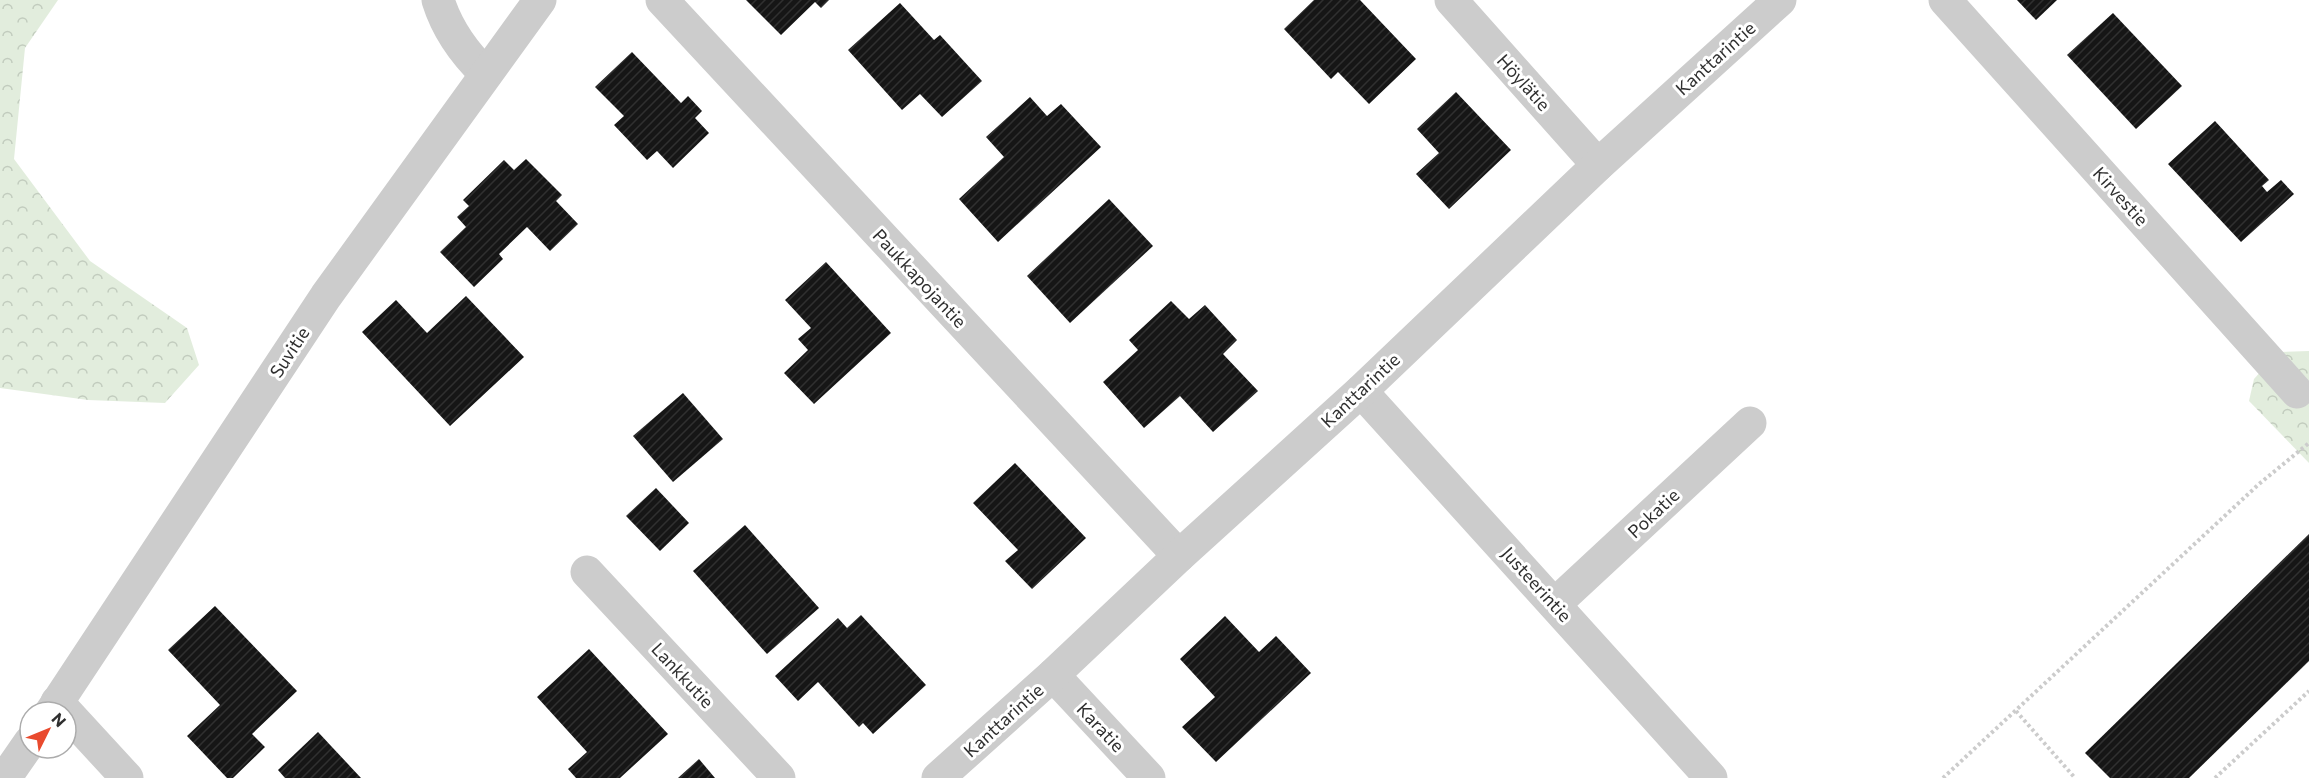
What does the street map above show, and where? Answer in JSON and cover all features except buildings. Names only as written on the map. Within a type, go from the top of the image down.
[{"type":"street","points":[[438,0],[444,19],[469,58],[486,74]]},
{"type":"street","name":"Suvitie","points":[[59,700],[326,296],[540,0]]},
{"type":"street","name":"Paukkapojantie","points":[[662,0],[1179,556]]},
{"type":"street","name":"Höylätie","points":[[1451,0],[1598,165]]},
{"type":"street","name":"Kanttarintie","points":[[938,778],[1361,391],[1598,165],[1780,0]]},
{"type":"street","name":"Kirvestie","points":[[1945,0],[2297,392]]},
{"type":"street","name":"Justeerintie","points":[[1361,391],[1712,778]]},
{"type":"street","name":"Pokatie","points":[[1555,604],[1750,423]]},
{"type":"street","name":"Lankkutie","points":[[587,573],[779,778]]},
{"type":"street","name":"Karatie","points":[[1053,675],[1149,778]]},
{"type":"street","points":[[78,730],[127,778]]},
{"type":"street","points":[[5,778],[18,759]]},
{"type":"path","points":[[1943,778],[2250,492],[2309,443]]},
{"type":"path","points":[[2215,778],[2309,692]]},
{"type":"path","points":[[2016,711],[2075,778]]},
{"type":"green space","points":[[0,0],[58,0],[25,48],[14,159],[90,261],[187,328],[199,365],[165,403],[88,400],[0,388]]},
{"type":"green space","points":[[2309,351],[2309,463],[2249,401],[2254,379],[2278,352]]}]
